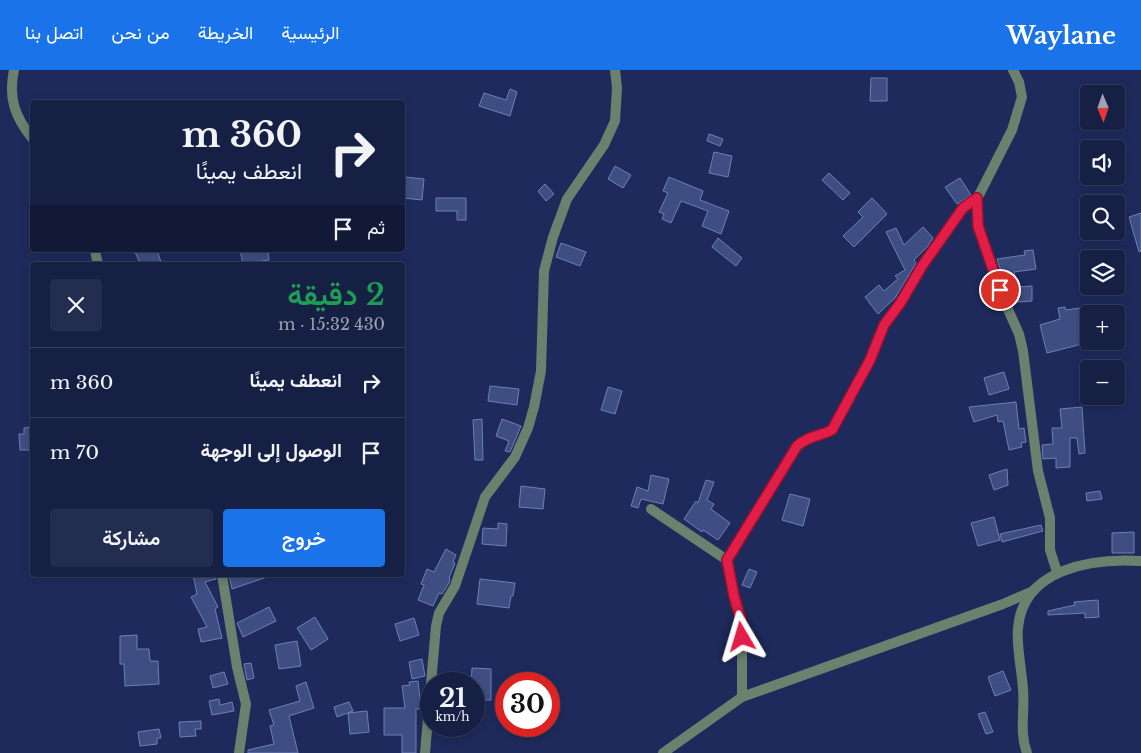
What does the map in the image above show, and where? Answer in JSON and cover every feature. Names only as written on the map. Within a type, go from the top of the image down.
[{"type":"street","points":[[14,70],[12,78],[13,105],[20,123],[30,136]]},
{"type":"street","points":[[425,753],[436,626],[439,613],[455,586],[485,497],[515,457],[528,428],[541,370],[544,271],[552,238],[567,199],[604,145],[615,121],[617,88],[615,70]]},
{"type":"street","points":[[742,697],[742,624],[727,560],[797,446],[806,438],[832,430],[870,360],[884,325],[901,302],[922,266],[963,208],[977,198],[1012,130],[1022,97],[1019,82],[1013,70]]},
{"type":"street","points":[[977,198],[978,226],[1006,305],[1019,334],[1023,351],[1038,470],[1050,518],[1050,550],[1056,572]]},
{"type":"street","points":[[651,509],[727,560]]},
{"type":"street","points":[[663,753],[742,697],[1003,604],[1033,591],[1056,572],[1088,564],[1122,560],[1141,561]]},
{"type":"street","points":[[222,577],[237,667],[246,704],[239,753]]},
{"type":"street","points":[[1027,753],[1022,740],[1024,703],[1018,628],[1022,609],[1033,591]]},
{"type":"building","points":[[871,78],[887,78],[887,101],[870,101]]},
{"type":"building","points":[[510,89],[517,92],[510,116],[479,106],[484,93],[506,100]]},
{"type":"building","points":[[709,134],[723,139],[720,146],[707,141]]},
{"type":"building","points":[[714,152],[732,156],[728,177],[709,173]]},
{"type":"building","points":[[615,166],[631,175],[623,188],[608,179]]},
{"type":"building","points":[[829,173],[850,193],[843,200],[822,180]]},
{"type":"building","points":[[405,177],[424,179],[422,200],[405,198]]},
{"type":"building","points":[[669,177],[703,191],[700,200],[729,211],[721,234],[702,226],[708,211],[681,201],[671,223],[662,219],[664,214],[659,212],[668,193],[663,191]]},
{"type":"building","points":[[960,178],[971,195],[957,204],[945,187]]},
{"type":"building","points":[[545,184],[554,194],[546,201],[538,191]]},
{"type":"building","points":[[436,198],[466,198],[466,220],[457,220],[457,211],[436,211]]},
{"type":"building","points":[[872,198],[887,214],[854,247],[843,236],[863,217],[858,212]]},
{"type":"building","points":[[1141,213],[1141,251],[1139,252],[1129,217]]},
{"type":"building","points":[[923,227],[933,238],[914,260],[916,263],[895,298],[878,314],[865,297],[879,285],[884,291],[898,279],[895,276],[905,270],[886,232],[896,228],[904,245]]},
{"type":"building","points":[[718,238],[742,258],[736,266],[712,247]]},
{"type":"building","points":[[561,243],[586,252],[580,266],[556,257]]},
{"type":"building","points":[[1033,250],[1036,269],[1014,272],[1016,279],[1004,280],[997,259],[1025,255],[1024,251]]},
{"type":"building","points":[[135,252],[158,252],[161,262],[140,262]]},
{"type":"building","points":[[240,252],[268,252],[269,260],[243,262]]},
{"type":"building","points":[[1032,286],[1032,301],[1018,302],[1018,287]]},
{"type":"building","points":[[1065,307],[1066,310],[1080,308],[1080,345],[1047,353],[1040,325],[1060,319],[1058,308]]},
{"type":"building","points":[[1004,372],[1009,389],[989,395],[984,378]]},
{"type":"building","points":[[490,386],[519,389],[517,405],[488,401]]},
{"type":"building","points":[[608,387],[622,391],[615,414],[601,410]]},
{"type":"building","points":[[1016,402],[1019,429],[1024,428],[1026,442],[1021,443],[1022,447],[1009,450],[1003,421],[998,422],[997,415],[974,422],[969,407]]},
{"type":"building","points":[[1082,407],[1085,453],[1079,454],[1077,438],[1070,438],[1070,467],[1056,468],[1056,458],[1043,459],[1042,445],[1053,444],[1052,428],[1062,428],[1060,409]]},
{"type":"building","points":[[482,419],[483,460],[475,460],[473,420]]},
{"type":"building","points":[[502,419],[521,426],[510,452],[505,451],[509,441],[496,436]]},
{"type":"building","points":[[30,427],[30,450],[20,450],[19,434],[24,434],[24,428]]},
{"type":"building","points":[[1007,469],[1008,485],[994,490],[989,475]]},
{"type":"building","points":[[651,475],[669,479],[663,504],[641,499],[638,508],[631,506],[637,487],[648,491]]},
{"type":"building","points":[[706,480],[714,482],[707,500],[714,504],[711,509],[730,523],[718,540],[703,530],[702,532],[684,519],[696,501],[698,503]]},
{"type":"building","points":[[521,486],[545,489],[543,509],[519,507]]},
{"type":"building","points":[[1100,491],[1102,499],[1087,501],[1086,493]]},
{"type":"building","points":[[790,494],[810,499],[803,526],[782,520]]},
{"type":"building","points":[[994,517],[1000,540],[978,546],[971,523]]},
{"type":"building","points":[[498,523],[507,524],[506,546],[482,544],[483,528],[498,529]]},
{"type":"building","points":[[1041,525],[1043,531],[1002,542],[1000,534]]},
{"type":"building","points":[[1134,532],[1134,553],[1112,553],[1112,533]]},
{"type":"building","points":[[446,549],[456,555],[453,562],[455,563],[449,583],[442,594],[439,593],[433,606],[418,600],[424,585],[421,584],[427,569],[434,572]]},
{"type":"building","points":[[749,569],[757,572],[750,588],[742,585]]},
{"type":"building","points":[[193,577],[216,577],[216,579],[205,582],[218,607],[215,609],[222,638],[201,642],[198,629],[207,627],[191,597],[197,594]]},
{"type":"building","points":[[229,577],[267,577],[232,589]]},
{"type":"building","points":[[480,579],[515,583],[509,608],[477,604]]},
{"type":"building","points":[[1098,600],[1099,617],[1085,618],[1085,613],[1048,615],[1048,611],[1075,605],[1074,602]]},
{"type":"building","points":[[269,607],[276,621],[243,637],[237,623]]},
{"type":"building","points":[[315,617],[328,639],[311,650],[297,628]]},
{"type":"building","points":[[414,618],[419,635],[400,641],[395,624]]},
{"type":"building","points":[[137,635],[137,649],[149,649],[150,661],[158,661],[159,684],[125,686],[124,664],[120,664],[120,636]]},
{"type":"building","points":[[297,641],[301,666],[279,669],[275,645]]},
{"type":"building","points":[[422,659],[424,672],[420,672],[420,677],[412,679],[409,662]]},
{"type":"building","points":[[251,663],[254,678],[247,680],[244,664]]},
{"type":"building","points":[[472,668],[491,669],[491,700],[485,700],[485,672],[472,672]]},
{"type":"building","points":[[1003,671],[1011,690],[995,696],[988,677]]},
{"type":"building","points":[[224,672],[228,684],[213,688],[210,676]]},
{"type":"building","points":[[418,681],[420,700],[420,709],[416,709],[416,753],[402,753],[402,735],[384,735],[384,708],[405,708],[402,686],[410,685],[409,682]]},
{"type":"building","points":[[306,682],[314,708],[289,716],[298,753],[248,753],[248,750],[274,744],[270,726],[274,725],[269,710],[300,701],[296,686]]},
{"type":"building","points":[[219,699],[220,705],[232,702],[234,711],[212,715],[209,701]]},
{"type":"building","points":[[349,702],[353,711],[337,717],[334,707]]},
{"type":"building","points":[[367,711],[369,732],[350,734],[348,713]]},
{"type":"building","points":[[985,712],[993,732],[986,734],[978,714]]},
{"type":"building","points":[[201,721],[201,729],[195,729],[196,736],[180,737],[179,722]]},
{"type":"building","points":[[159,729],[161,738],[157,738],[157,744],[140,746],[138,732]]},
{"type":"route","points":[[742,637],[742,624],[727,560],[797,446],[806,438],[832,430],[870,360],[884,325],[901,302],[922,266],[963,208],[977,198],[978,226],[1000,290]]}]
